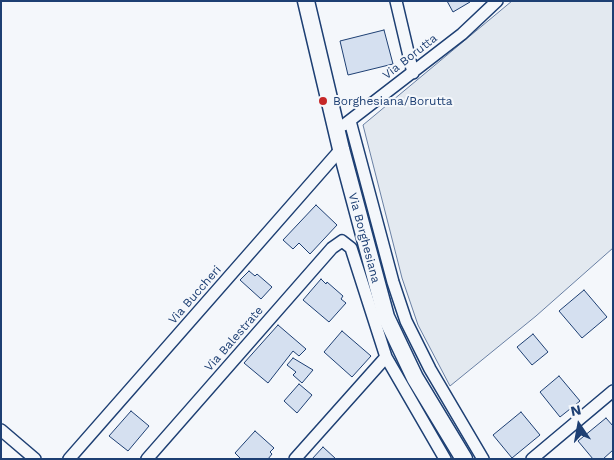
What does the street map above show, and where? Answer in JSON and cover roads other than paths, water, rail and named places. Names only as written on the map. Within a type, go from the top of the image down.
[{"type":"street","name":"Via Borghesiana","points":[[306,1],[343,126],[406,321],[430,369],[483,459]]},
{"type":"street","points":[[396,1],[413,73]]},
{"type":"street","name":"Via Borutta","points":[[343,126],[472,26],[497,1]]},
{"type":"street","name":"Via Borghesiana","points":[[343,126],[341,150],[386,317],[415,378],[461,457]]},
{"type":"street","name":"Via Buccheri","points":[[69,459],[341,150]]},
{"type":"street","name":"Via Borghesiana","points":[[342,241],[350,248],[386,357],[446,459]]},
{"type":"street","name":"Via Balestrate","points":[[147,459],[332,248],[342,241]]},
{"type":"street","points":[[295,459],[386,357]]},
{"type":"street","points":[[415,378],[430,369]]},
{"type":"street","points":[[532,459],[613,391]]},
{"type":"street","points":[[1,430],[35,459]]},
{"type":"place","name":"Borghesiana/Borutta","points":[[323,101]]}]
